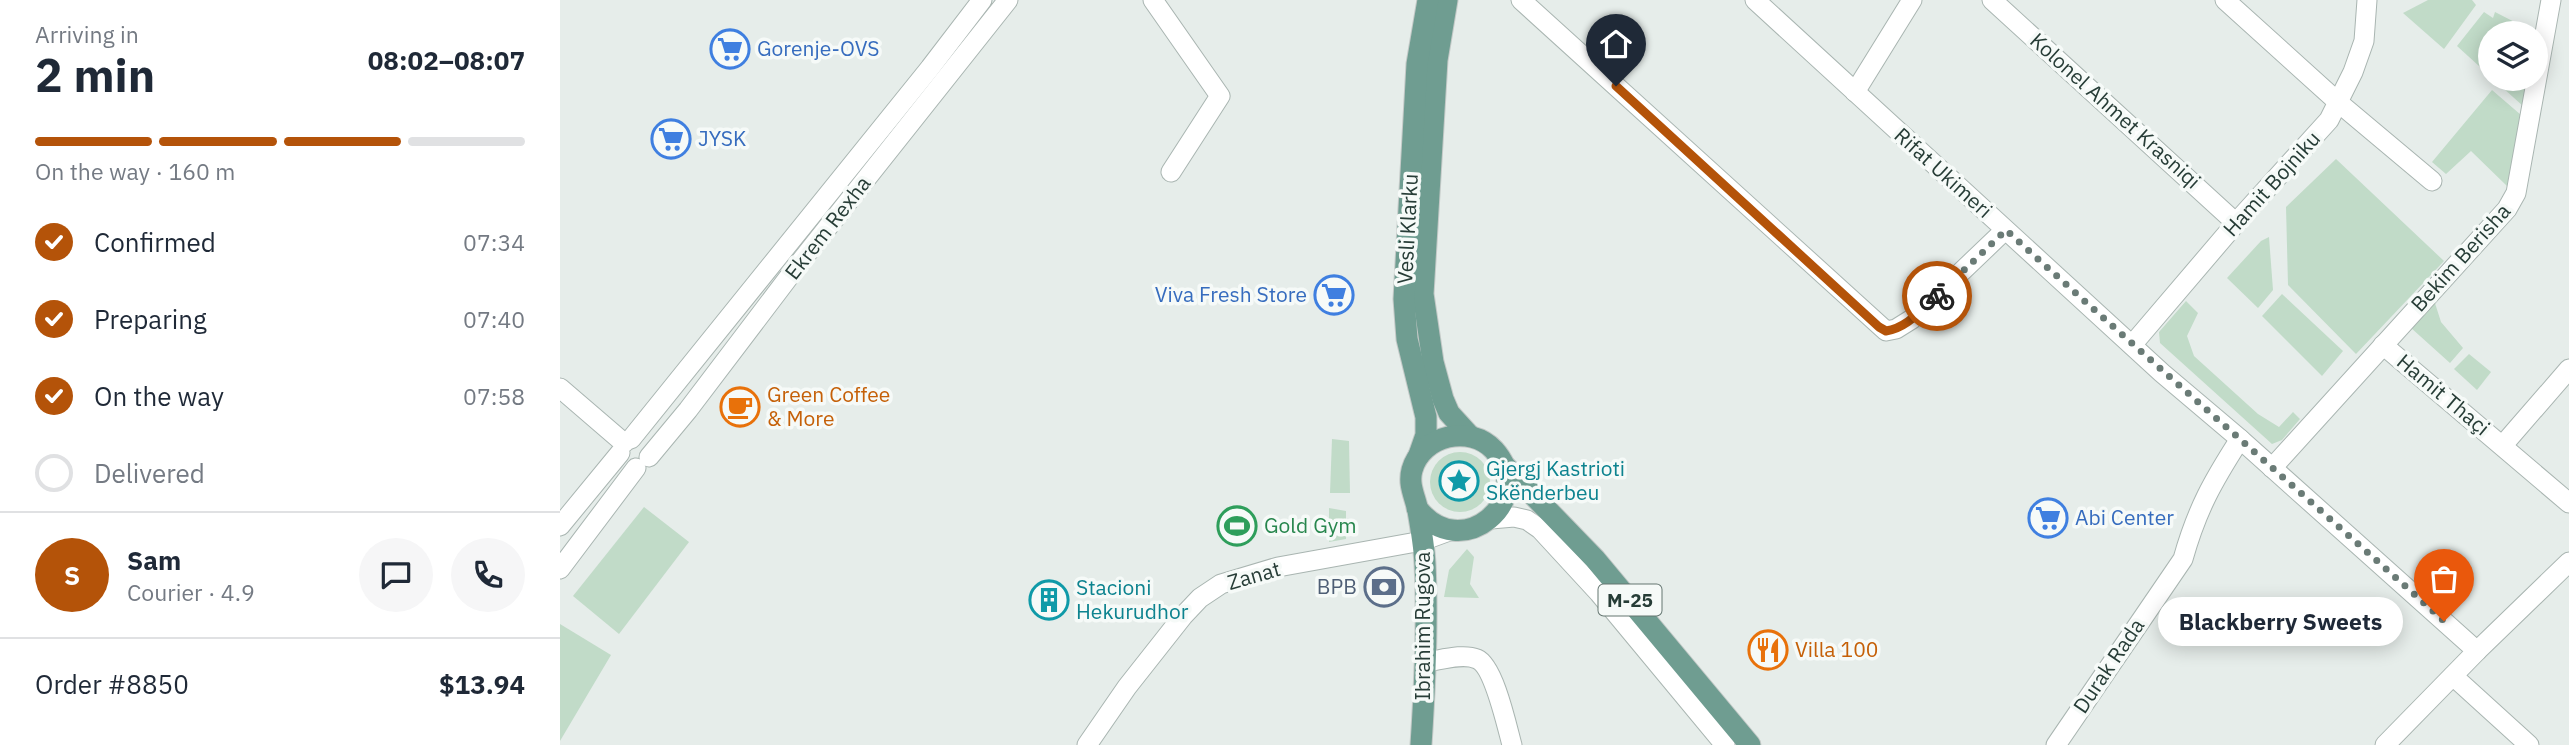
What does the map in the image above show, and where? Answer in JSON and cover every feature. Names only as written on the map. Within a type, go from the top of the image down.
[{"type":"main road","name":"Vesli Klarku","points":[[1419,455],[1426,435],[1426,417],[1407,340],[1404,299],[1417,64],[1428,0]]},
{"type":"main road","name":"Vesli Klarku","points":[[1447,0],[1437,60],[1423,294],[1433,362],[1443,399],[1449,413],[1469,436]]},
{"type":"main road","points":[[1469,436],[1441,438],[1419,455],[1413,467],[1410,481],[1412,495],[1417,508],[1432,523],[1452,530],[1478,527],[1491,519],[1506,492],[1502,462]]},
{"type":"main road","name":"M-25","points":[[1469,436],[1483,441],[1494,450],[1502,462],[1595,559],[1750,745]]},
{"type":"main road","name":"Ibrahim Rugova","points":[[1417,508],[1425,562],[1427,662],[1421,745]]},
{"type":"street","name":"Ekrem Rexha","points":[[560,526],[982,0]]},
{"type":"street","name":"Ekrem Rexha","points":[[560,569],[643,462],[688,410],[801,261],[1008,0]]},
{"type":"street","points":[[1153,0],[1220,96],[1171,172]]},
{"type":"street","points":[[1521,0],[1886,331],[1896,330],[1912,319],[2006,230]]},
{"type":"street","name":"Rifat Ukimeri","points":[[1755,0],[2132,345],[2477,651]]},
{"type":"street","points":[[1855,92],[1912,0]]},
{"type":"street","name":"Kolonel Ahmet Krasniqi","points":[[1993,0],[2236,223]]},
{"type":"street","points":[[2225,0],[2339,103],[2432,181]]},
{"type":"street","name":"Hamit Bojniku","points":[[2132,345],[2236,223],[2329,120],[2339,103],[2364,41],[2367,0]]},
{"type":"street","name":"Bekim Berisha","points":[[2272,468],[2507,209],[2516,193],[2551,0]]},
{"type":"street","name":"Hamit Thaçi","points":[[2383,345],[2569,503]]},
{"type":"street","name":"Hamit Thaçi","points":[[2503,445],[2569,369]]},
{"type":"street","points":[[560,388],[625,445]]},
{"type":"street","points":[[641,439],[646,443],[649,450],[643,462],[631,467],[623,462],[625,445],[641,439]]},
{"type":"street","name":"Durak Rada","points":[[2056,745],[2183,559],[2208,488],[2240,439]]},
{"type":"street","points":[[1491,519],[1514,516],[1527,520],[1540,529],[1599,593],[1725,745]]},
{"type":"street","name":"Zanat","points":[[1087,745],[1127,687],[1183,616],[1200,598],[1221,584],[1278,567],[1422,541],[1452,530]]},
{"type":"street","points":[[2413,745],[2391,739],[2569,562]]},
{"type":"street","points":[[1427,662],[1465,657],[1482,663],[1498,693],[1512,745]]},
{"type":"street","points":[[2452,676],[2529,745]]},
{"type":"green space","points":[[2428,0],[2472,0],[2476,5],[2444,49],[2403,13]]},
{"type":"green space","points":[[2484,12],[2493,18],[2495,12],[2513,21],[2478,21],[2478,65],[2457,46]]},
{"type":"green space","points":[[2491,91],[2521,115],[2507,186],[2471,151],[2446,174],[2432,162]]},
{"type":"green space","points":[[2506,91],[2525,91],[2523,106]]},
{"type":"green space","points":[[2336,159],[2444,261],[2356,354],[2288,285],[2286,207]]},
{"type":"green space","points":[[2269,237],[2273,290],[2258,308],[2227,278],[2261,241]]},
{"type":"green space","points":[[2282,294],[2343,351],[2322,376],[2262,316]]},
{"type":"green space","points":[[2434,300],[2441,322],[2463,348],[2450,363],[2410,327]]},
{"type":"green space","points":[[2186,301],[2198,313],[2187,336],[2194,356],[2258,414],[2279,427],[2293,412],[2300,419],[2282,440],[2272,444],[2160,343],[2159,332]]},
{"type":"green space","points":[[2469,354],[2491,372],[2477,390],[2454,369]]},
{"type":"green space","points":[[1332,439],[1349,441],[1350,493],[1330,493]]},
{"type":"green space","points":[[1454,452],[1466,452],[1485,465],[1490,482],[1488,494],[1477,507],[1466,512],[1454,512],[1435,499],[1430,488],[1430,476],[1443,457]]},
{"type":"green space","points":[[644,507],[689,542],[619,634],[573,596]]},
{"type":"green space","points":[[1329,508],[1346,511],[1346,539],[1329,542]]},
{"type":"green space","points":[[1467,549],[1474,557],[1470,584],[1479,598],[1444,597],[1449,570]]},
{"type":"green space","points":[[560,624],[611,655],[560,741]]},
{"type":"way so far","points":[[1937,296],[2006,230],[2162,373],[2327,515],[2444,621]]},
{"type":"place","name":"Gorenje-OVS","points":[[730,49]]},
{"type":"place","name":"JYSK","points":[[671,139]]},
{"type":"place","name":"Viva Fresh Store","points":[[1334,295]]},
{"type":"place","name":"Green Coffee & More","points":[[740,407]]},
{"type":"place","name":"Gjergj Kastrioti Skënderbeu","points":[[1459,481]]},
{"type":"place","name":"Abi Center","points":[[2048,518]]},
{"type":"place","name":"Gold Gym","points":[[1237,526]]},
{"type":"place","name":"BPB","points":[[1384,587]]},
{"type":"place","name":"Stacioni Hekurudhor","points":[[1049,600]]},
{"type":"place","name":"Blackberry Sweets","points":[[2444,621]]},
{"type":"place","name":"Villa 100","points":[[1768,650]]},
{"type":"route","points":[[1616,86],[1879,327],[1886,331],[1896,330],[1937,296]]}]
